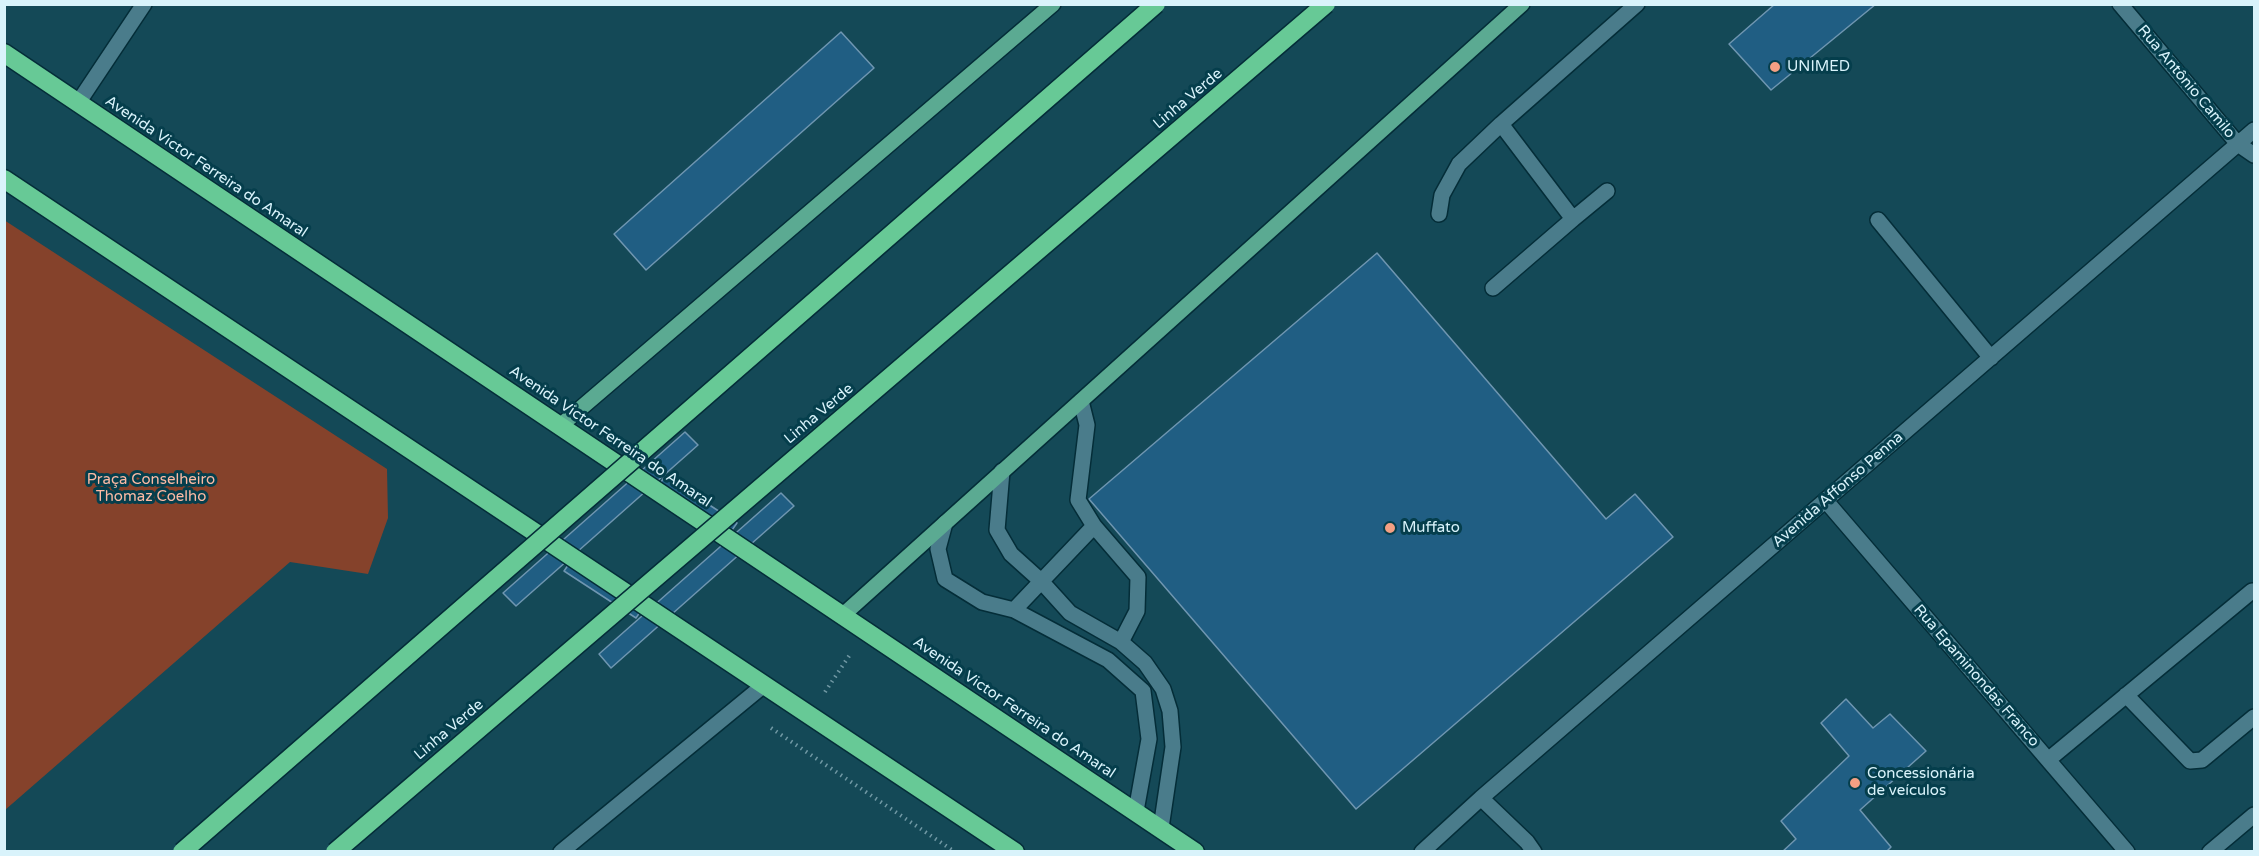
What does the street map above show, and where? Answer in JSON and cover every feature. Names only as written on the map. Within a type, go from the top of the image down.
[{"type":"highway","points":[[182,852],[1156,4]]},
{"type":"highway","name":"Linha Verde","points":[[335,852],[1326,4]]},
{"type":"highway","name":"Avenida Victor Ferreira do Amaral","points":[[4,53],[1195,852]]},
{"type":"highway","points":[[4,179],[1015,852]]},
{"type":"main road","points":[[560,426],[1053,4]]},
{"type":"main road","points":[[843,615],[1522,4]]},
{"type":"street","points":[[78,103],[144,4]]},
{"type":"street","points":[[1439,214],[1442,195],[1459,164],[1500,124],[1637,4]]},
{"type":"street","name":"Rua Antônio Camilo","points":[[2120,4],[2238,144],[2254,155]]},
{"type":"street","points":[[1500,124],[1573,219]]},
{"type":"street","name":"Avenida Affonso Penna","points":[[1422,852],[1481,798],[2254,130]]},
{"type":"street","points":[[1493,288],[1607,191]]},
{"type":"street","points":[[1878,220],[1990,358]]},
{"type":"street","points":[[1081,401],[1087,425],[1078,500],[1094,526],[1138,577],[1137,611],[1121,642]]},
{"type":"street","points":[[1002,471],[997,530],[1011,554],[1041,581],[1070,613],[1121,642],[1146,663],[1163,689],[1170,711],[1173,747],[1161,828]]},
{"type":"street","name":"Rua Epaminondas Franco","points":[[1826,501],[2127,852]]},
{"type":"street","points":[[945,523],[938,549],[945,579],[982,602],[1014,610],[1108,660],[1143,691],[1149,739],[1136,811]]},
{"type":"street","points":[[1014,610],[1094,526]]},
{"type":"street","points":[[2048,760],[2252,591]]},
{"type":"street","points":[[561,852],[764,685]]},
{"type":"street","points":[[2126,695],[2190,761],[2202,760],[2254,717]]},
{"type":"street","points":[[1481,798],[1527,842],[1534,852]]},
{"type":"street","points":[[2210,852],[2254,814]]},
{"type":"path","points":[[809,715],[866,630]]},
{"type":"path","points":[[791,742],[955,852]]},
{"type":"green space","name":"Praça Conselheiro Thomaz Coelho","points":[[4,220],[387,469],[388,518],[368,574],[290,562],[5,810]]},
{"type":"building","name":"UNIMED","points":[[1775,4],[1876,4],[1771,90],[1729,44]]},
{"type":"building","points":[[841,32],[874,68],[646,270],[614,234]]},
{"type":"building","name":"Muffato","points":[[1377,253],[1606,519],[1635,494],[1673,537],[1356,809],[1089,499]]},
{"type":"building","points":[[685,432],[698,445],[516,606],[503,593]]},
{"type":"building","points":[[665,476],[737,523],[730,533],[659,485]]},
{"type":"building","points":[[781,493],[794,506],[611,668],[599,654]]},
{"type":"building","points":[[571,561],[642,609],[636,618],[564,571]]},
{"type":"building","name":"Concessionária de veículos","points":[[1846,699],[1873,728],[1890,714],[1926,751],[1860,810],[1891,847],[1886,852],[1782,852],[1796,839],[1781,821],[1849,756],[1821,723]]},
{"type":"place","name":"UNIMED","points":[[1775,67]]},
{"type":"place","name":"Muffato","points":[[1390,528]]},
{"type":"place","name":"Concessionária de veículos","points":[[1855,783]]}]
